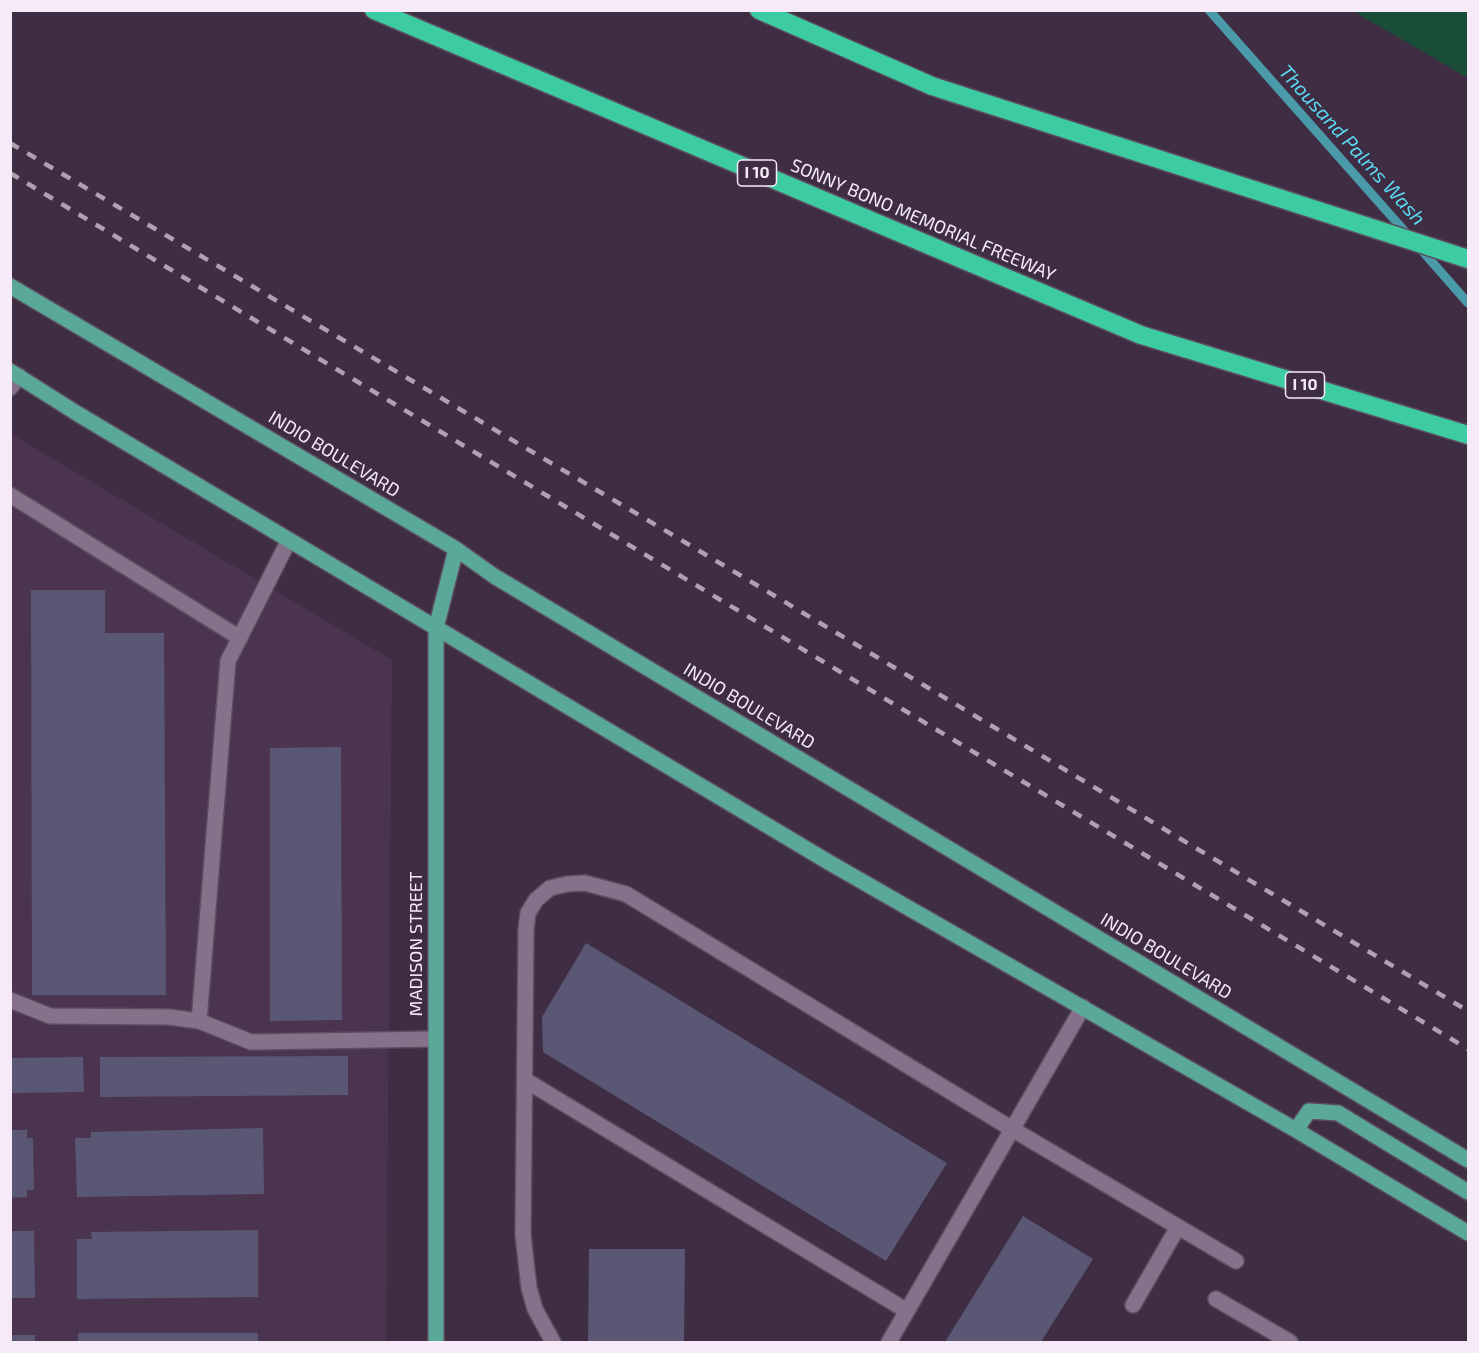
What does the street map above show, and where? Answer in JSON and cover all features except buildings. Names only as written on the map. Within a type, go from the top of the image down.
[{"type":"highway","name":"SONNY BONO MEMORIAL FREEWAY","points":[[374,10],[1141,335],[1468,435]]},
{"type":"highway","points":[[759,10],[932,86],[1468,259]]},
{"type":"main road","name":"INDIO BOULEVARD","points":[[10,286],[456,549],[504,582],[1468,1160]]},
{"type":"main road","points":[[13,378],[831,863],[1296,1130],[1468,1233]]},
{"type":"main road","name":"MADISON STREET","points":[[436,1342],[436,628],[456,549]]},
{"type":"main road","points":[[1296,1130],[1309,1111],[1338,1113],[1468,1192]]},
{"type":"lane","points":[[10,495],[240,638]]},
{"type":"lane","points":[[199,1020],[228,661],[289,540]]},
{"type":"lane","points":[[553,1342],[535,1309],[529,1288],[523,1235],[526,930],[528,914],[536,900],[550,888],[567,884],[585,883],[626,894],[1012,1129],[1236,1261]]},
{"type":"lane","points":[[11,1001],[50,1016],[169,1017],[199,1020],[251,1041],[436,1039]]},
{"type":"lane","points":[[889,1342],[1083,1007]]},
{"type":"lane","points":[[525,1080],[907,1311]]},
{"type":"lane","points":[[1132,1305],[1178,1227]]},
{"type":"lane","points":[[1216,1299],[1290,1342]]},
{"type":"shaded area","points":[[11,434],[392,660],[386,1342],[11,1342]]},
{"type":"green space","points":[[1353,11],[1468,11],[1468,78]]},
{"type":"waterway","name":"Thousand Palms Wash","points":[[1209,10],[1408,235]]},
{"type":"waterway","name":"Thousand Palms Wash","points":[[1418,246],[1468,303]]},
{"type":"railway","points":[[10,143],[693,547],[1468,1011]]},
{"type":"railway","points":[[10,173],[1468,1049]]}]
